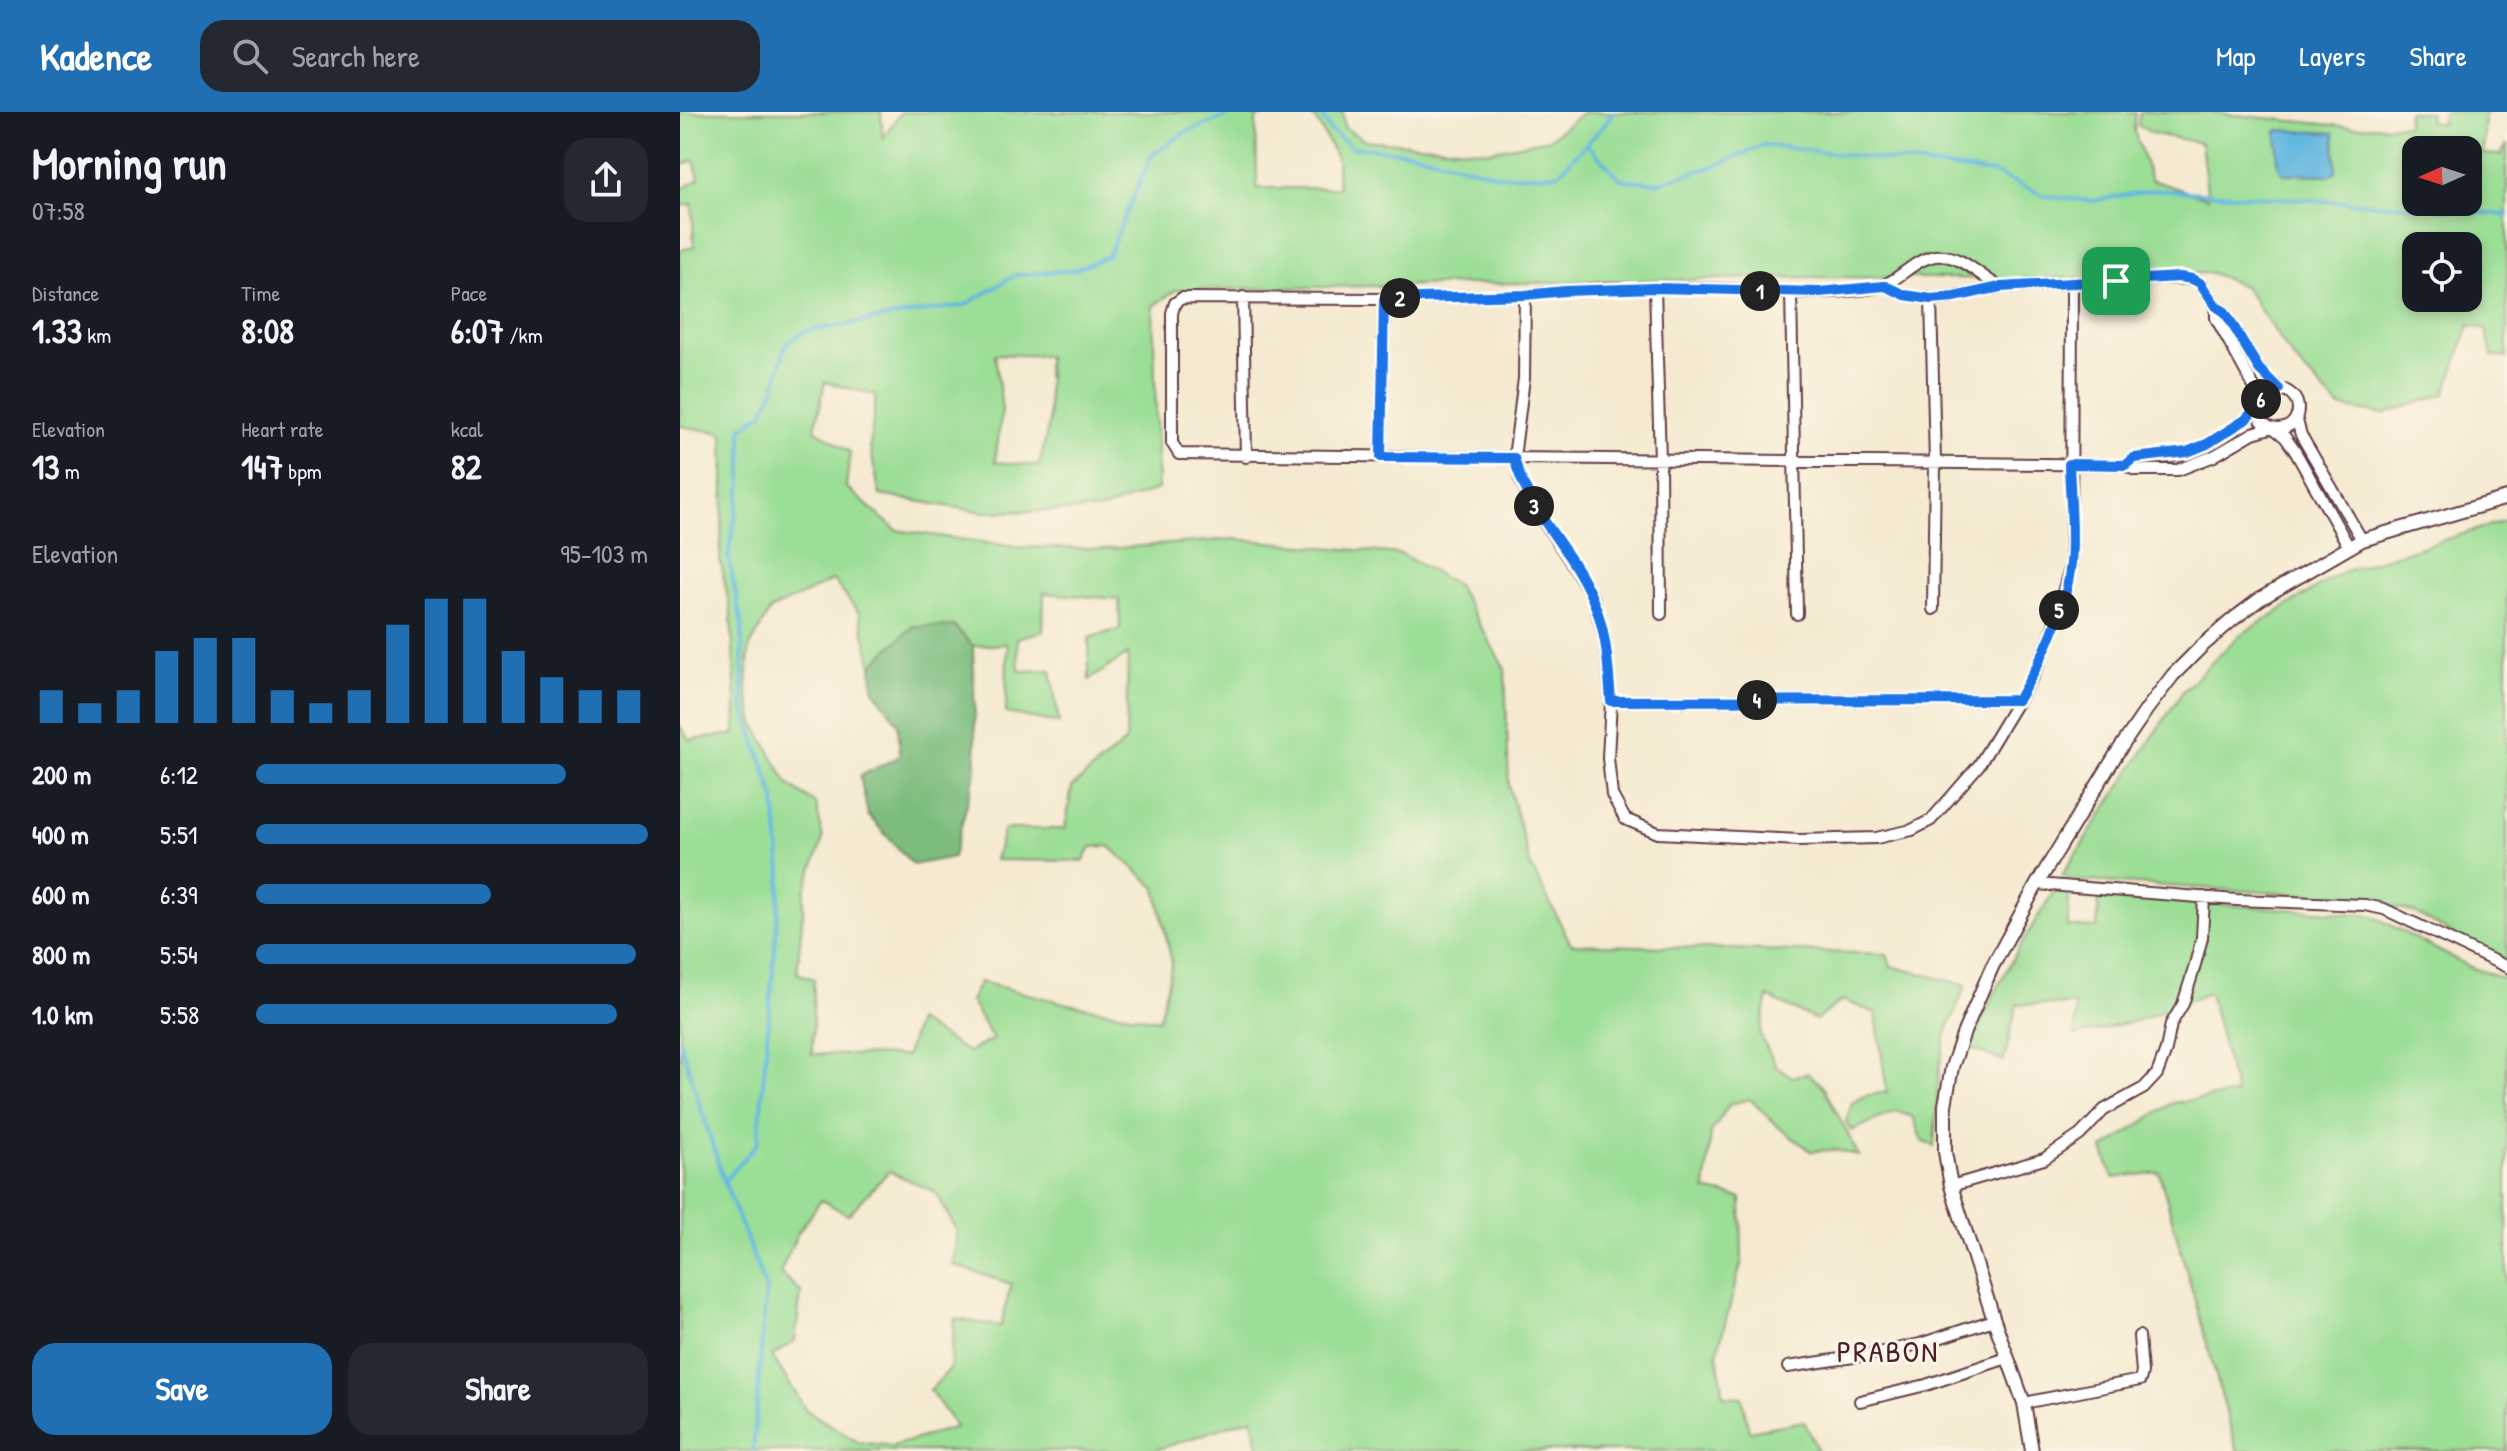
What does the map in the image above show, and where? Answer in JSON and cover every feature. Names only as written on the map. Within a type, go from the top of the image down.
[{"type":"street","points":[[1885,286],[1905,295],[1931,299],[2000,287],[2192,279],[2200,283],[2216,306],[2225,312],[2259,369],[2279,389],[2295,399],[2298,411],[2288,427],[2253,433],[2214,456],[2178,470],[2069,464],[1246,457],[1179,454],[1171,438],[1172,313],[1175,303],[1182,298],[1384,299],[1655,288],[1791,292],[1859,290],[1885,286],[1919,262],[1935,256],[1954,259],[1975,268],[2000,287]]},
{"type":"street","points":[[1525,295],[1523,390],[1514,458],[1532,504],[1593,598],[1605,640],[1611,701],[1608,758],[1612,795],[1625,819],[1658,833],[1799,840],[1876,838],[1912,830],[1931,820],[1979,765],[2033,676],[2052,632],[2071,564],[2072,284]]},
{"type":"street","points":[[1655,288],[1661,614]]},
{"type":"street","points":[[1791,292],[1797,614]]},
{"type":"street","points":[[1243,297],[1246,457]]},
{"type":"street","points":[[1381,457],[1384,299]]},
{"type":"street","points":[[1931,299],[1935,463],[1933,609]]},
{"type":"street","points":[[2216,306],[2216,318],[2253,385],[2260,420],[2285,437],[2295,451],[2349,547]]},
{"type":"street","points":[[2125,465],[2134,458],[2176,455],[2207,444],[2245,420],[2267,392],[2279,389]]},
{"type":"street","points":[[2296,417],[2301,435],[2362,540]]},
{"type":"street","points":[[2207,444],[2214,456]]},
{"type":"street","points":[[2032,1451],[2024,1403],[1951,1186],[1943,1129],[1952,1067],[1992,967],[2037,884],[2147,709],[2173,675],[2241,613],[2362,540],[2507,498]]},
{"type":"street","points":[[1611,701],[2018,700]]},
{"type":"street","points":[[2037,884],[2236,900],[2365,905],[2384,909],[2507,967]]},
{"type":"street","points":[[1951,1186],[2044,1159],[2080,1135],[2104,1110],[2144,1088],[2157,1074],[2171,1024],[2183,1004],[2196,961],[2202,938],[2204,897]]},
{"type":"street","points":[[1788,1367],[1920,1344],[1994,1320]]},
{"type":"street","points":[[2024,1403],[2140,1380],[2139,1336]]},
{"type":"street","points":[[1860,1401],[1926,1385],[2007,1358]]},
{"type":"green space","points":[[680,112],[881,112],[883,138],[901,112],[1278,112],[1256,118],[1257,188],[1338,188],[1337,158],[1315,118],[1299,112],[1343,112],[1344,127],[1364,140],[1489,151],[1549,139],[1584,112],[2136,112],[2134,131],[2151,180],[2208,198],[2201,143],[2151,133],[2138,125],[2140,112],[2207,112],[2352,127],[2407,125],[2408,112],[2430,112],[2429,121],[2442,125],[2443,112],[2485,112],[2483,154],[2501,155],[2507,144],[2507,358],[2492,356],[2486,329],[2469,325],[2445,394],[2383,414],[2339,407],[2294,359],[2244,286],[2211,273],[2038,279],[1824,277],[1176,290],[1153,306],[1158,489],[1100,510],[983,512],[880,495],[870,447],[876,395],[825,382],[815,429],[850,452],[846,487],[896,530],[1016,547],[1104,549],[1235,539],[1401,554],[1457,585],[1505,669],[1509,786],[1530,864],[1571,944],[1887,954],[1891,966],[1966,985],[1946,1033],[1939,1070],[1934,1146],[1922,1141],[1913,1117],[1896,1111],[1851,1131],[1846,1122],[1852,1103],[1865,1096],[1887,1092],[1876,1013],[1842,1000],[1816,1020],[1768,997],[1760,1034],[1776,1067],[1793,1077],[1808,1073],[1824,1088],[1859,1156],[1836,1150],[1811,1151],[1779,1128],[1750,1099],[1730,1104],[1711,1132],[1705,1190],[1741,1198],[1742,1260],[1717,1354],[1724,1396],[1742,1397],[1749,1431],[1804,1421],[1818,1451],[1259,1451],[1252,1418],[1153,1451],[680,1451],[680,726],[689,740],[735,734],[736,700],[731,613],[720,559],[724,492],[723,433],[680,426],[680,250],[694,247],[692,204],[680,206],[680,190],[699,179],[694,160],[680,166]],"holes":[[[995,354],[1047,356],[1049,423],[1039,466],[995,462],[1002,410]],[[833,580],[859,613],[872,665],[914,626],[954,626],[973,646],[1007,644],[1006,713],[1059,723],[1051,670],[1019,671],[1017,638],[1043,631],[1044,593],[1119,599],[1120,629],[1089,638],[1089,680],[1128,654],[1126,741],[1072,787],[1065,829],[1004,829],[995,860],[1084,861],[1091,847],[1109,846],[1156,888],[1172,964],[1159,1020],[1073,1005],[980,982],[970,1001],[993,1039],[968,1052],[917,1021],[906,1056],[812,1054],[814,979],[797,973],[805,890],[823,839],[816,804],[788,784],[754,723],[747,690],[749,648],[770,610]],[[889,1171],[935,1192],[957,1231],[953,1265],[1011,1284],[1001,1326],[955,1319],[950,1369],[930,1390],[956,1427],[893,1446],[858,1442],[806,1410],[772,1356],[795,1341],[801,1292],[780,1273],[797,1234],[821,1200],[848,1215]]]},
{"type":"green space","points":[[2507,520],[2507,960],[2476,947],[2415,913],[2360,898],[2071,880],[2062,875],[2183,691],[2239,636],[2342,572]]},
{"type":"green space","points":[[913,626],[954,626],[973,646],[976,770],[953,857],[913,865],[868,815],[860,776],[900,756],[898,724],[873,688],[872,665]]},
{"type":"green space","points":[[2055,890],[2069,893],[2068,927],[2097,928],[2099,896],[2371,915],[2470,967],[2507,980],[2507,1451],[2237,1451],[2159,1172],[2113,1178],[2103,1149],[2172,1103],[2236,1094],[2209,993],[2139,1020],[2075,1036],[2075,1005],[2017,1004],[2004,1061],[1971,1049],[2008,967]]},
{"type":"water","points":[[2277,130],[2334,133],[2336,171],[2329,175],[2283,174],[2278,165]]},
{"type":"waterway","points":[[724,1181],[758,1143],[781,875],[775,799],[743,705],[742,626],[728,554],[742,483],[742,427],[763,413],[774,389],[786,343],[806,331],[965,305],[1016,275],[1074,270],[1108,256],[1151,156],[1184,133],[1237,112]]},
{"type":"waterway","points":[[1319,112],[1330,130],[1352,147],[1414,153],[1501,176],[1558,174],[1613,112]]},
{"type":"waterway","points":[[1587,144],[1620,179],[1657,183],[1712,167],[1764,145],[1994,173],[2045,196],[2093,201],[2154,190],[2507,215]]},
{"type":"waterway","points":[[680,1042],[724,1181],[766,1289],[753,1451]]},
{"type":"district","name":"PRABON","points":[[1888,1352]]},
{"type":"route","points":[[2180,277],[2200,283],[2216,306],[2225,312],[2259,369],[2279,389],[2267,392],[2245,420],[2207,444],[2187,452],[2134,458],[2125,465],[2069,464],[2071,564],[2052,632],[2033,676],[2018,700],[1611,701],[1605,640],[1593,598],[1532,504],[1514,458],[1381,457],[1384,299],[1655,288],[1819,292],[1885,286],[1905,295],[1931,299],[2000,287],[2116,281],[2180,277]]}]
